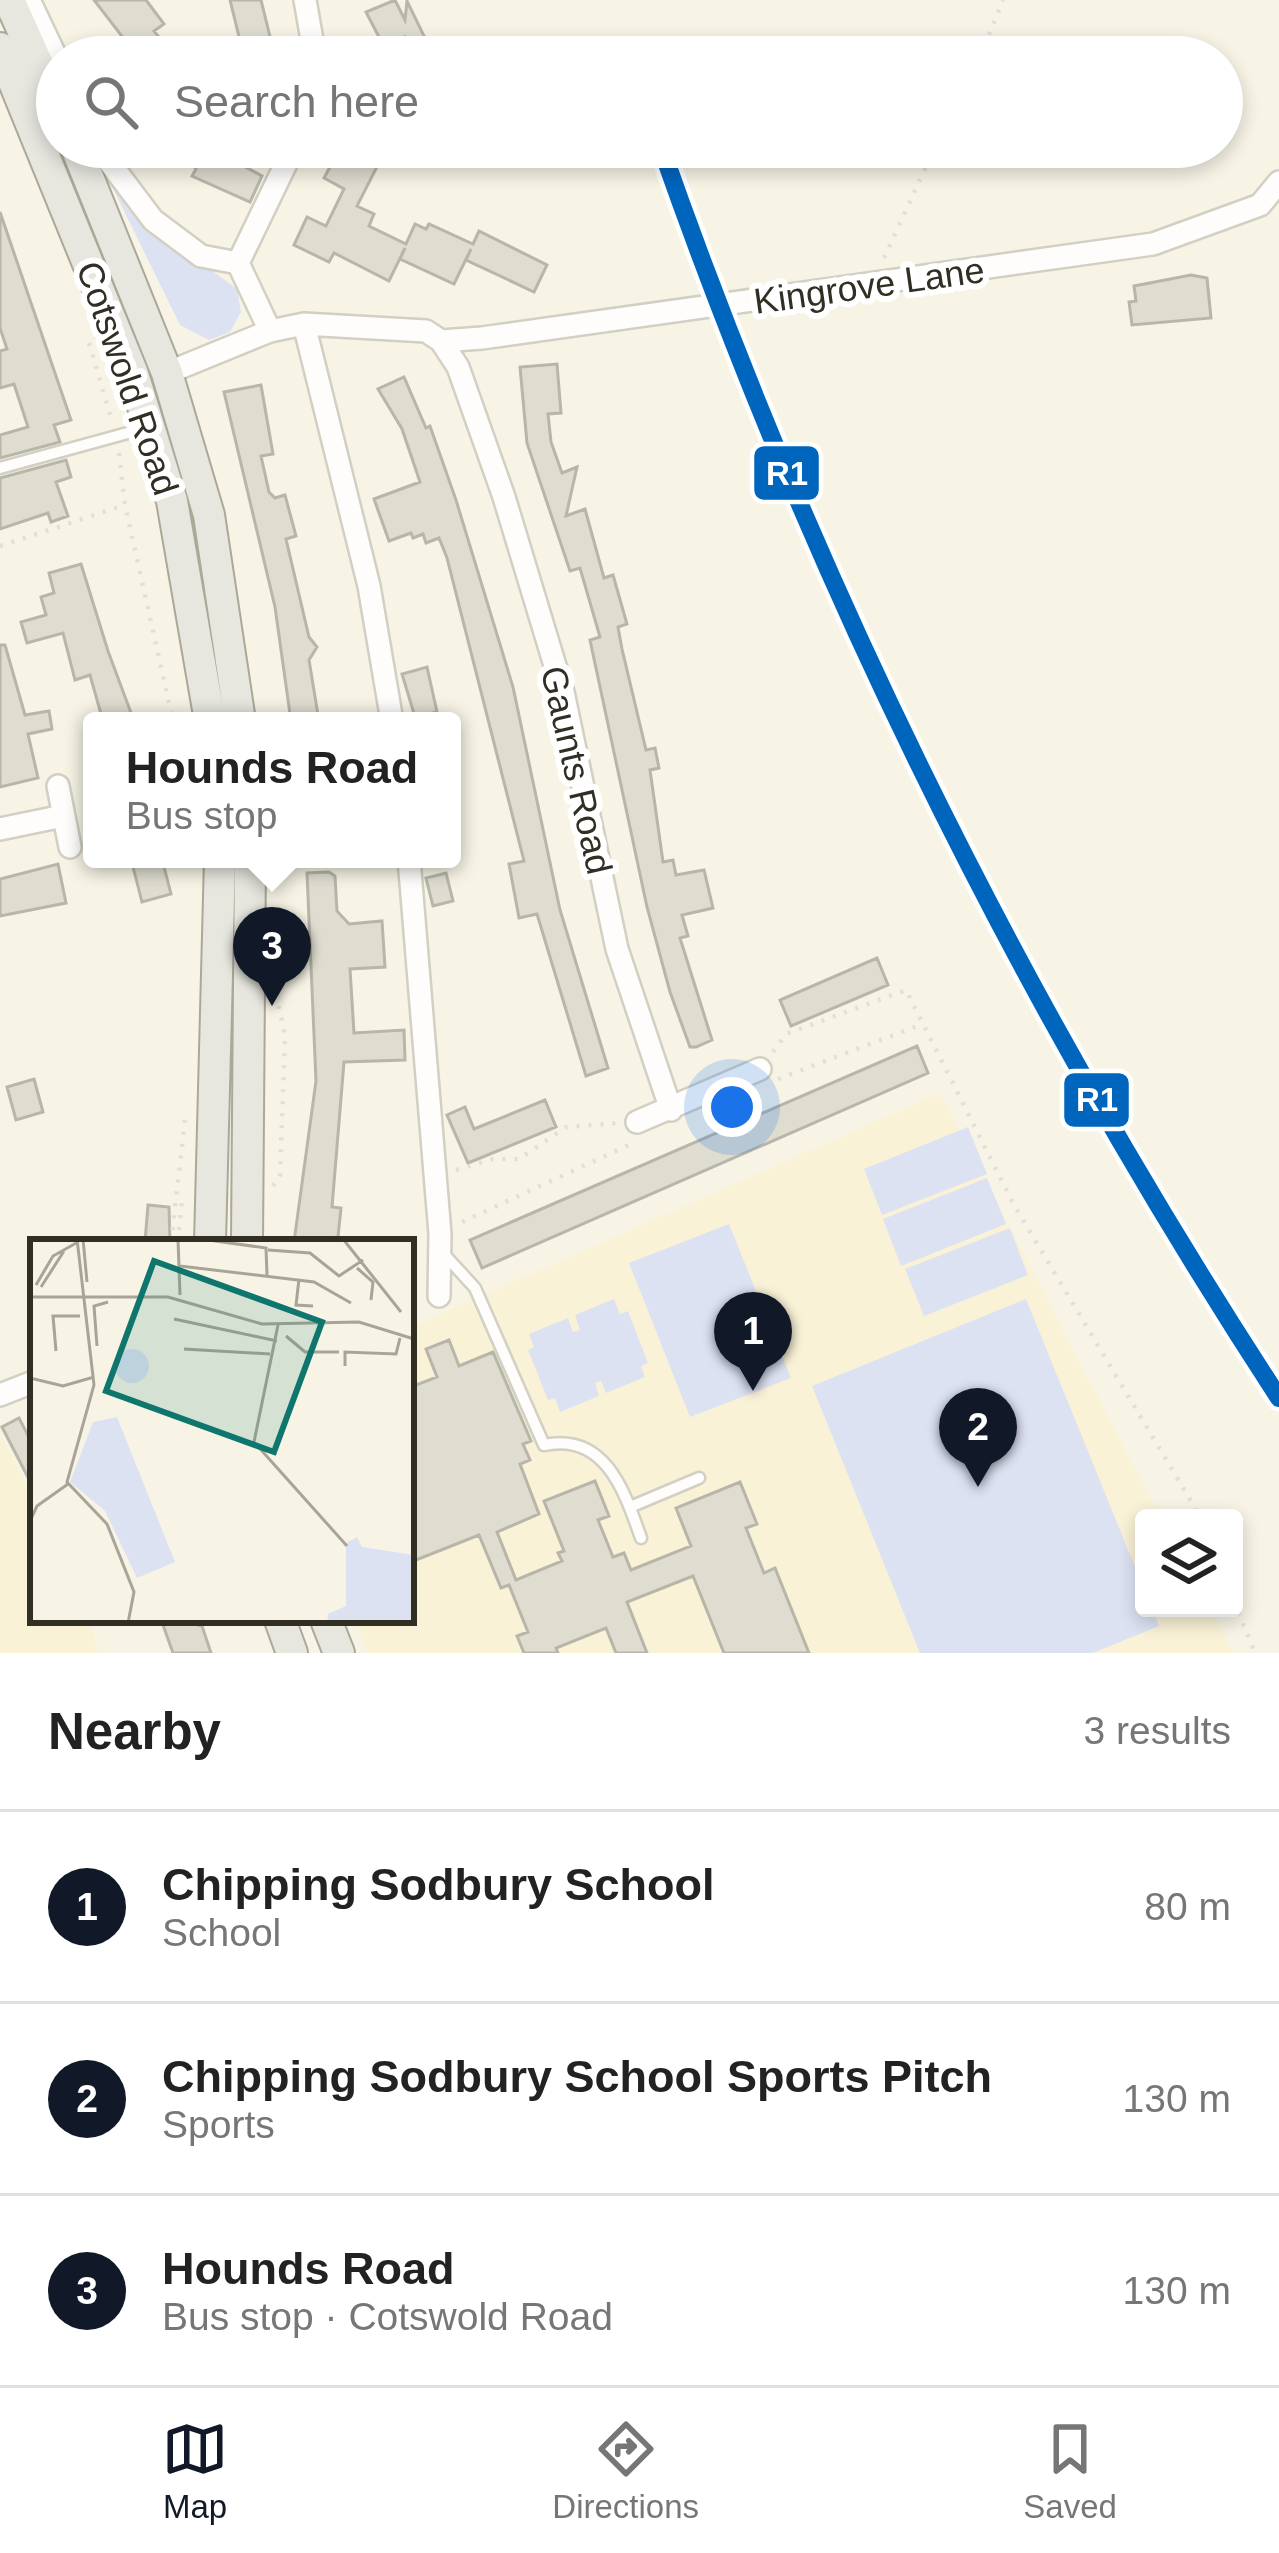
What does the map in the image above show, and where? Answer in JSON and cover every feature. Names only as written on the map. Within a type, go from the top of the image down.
[{"type":"main road","points":[[9,0],[36,60]]},
{"type":"main road","name":"Cotswold Road","points":[[0,48],[36,135]]},
{"type":"main road","name":"Cotswold Road","points":[[50,168],[90,265],[172,501],[197,622],[209,712]]},
{"type":"main road","name":"Cotswold Road","points":[[84,168],[167,373],[209,515],[239,712]]},
{"type":"main road","points":[[210,1239],[220,868]]},
{"type":"main road","points":[[247,1239],[250,868]]},
{"type":"main road","points":[[281,1623],[292,1653]]},
{"type":"main road","points":[[327,1623],[339,1653]]},
{"type":"street","points":[[29,0],[46,36]]},
{"type":"street","points":[[305,0],[311,36]]},
{"type":"street","points":[[114,168],[153,220],[201,256],[238,263]]},
{"type":"street","points":[[238,263],[285,168]]},
{"type":"street","name":"Kingrove Lane","points":[[167,373],[270,331],[304,324],[426,331],[440,341],[618,321],[1153,244],[1260,205],[1279,182]]},
{"type":"street","points":[[238,263],[270,331]]},
{"type":"street","points":[[304,324],[369,586],[390,712]]},
{"type":"street","name":"Gaunts Road","points":[[440,341],[458,367],[504,496],[556,670],[617,950],[671,1110]]},
{"type":"street","points":[[58,786],[70,847]]},
{"type":"street","points":[[0,829],[63,816]]},
{"type":"street","points":[[410,868],[440,1242],[440,1296]]},
{"type":"street","points":[[638,1122],[760,1069]]},
{"type":"street","points":[[0,1395],[30,1383]]},
{"type":"lane","points":[[0,468],[149,427]]},
{"type":"lane","points":[[440,1242],[475,1288],[544,1445],[563,1444],[602,1457],[641,1538]]},
{"type":"lane","points":[[630,1507],[699,1478]]},
{"type":"path","points":[[988,36],[1003,0]]},
{"type":"path","points":[[871,285],[924,168]]},
{"type":"path","points":[[89,343],[115,435],[125,505],[171,712]]},
{"type":"path","points":[[0,546],[125,505]]},
{"type":"path","points":[[923,1024],[779,1079],[760,1069],[786,1034],[907,990],[1014,1205],[1196,1509]]},
{"type":"path","points":[[272,1205],[272,1187],[280,1176],[285,1035],[278,991]]},
{"type":"path","points":[[435,1181],[493,1159],[519,1159],[566,1126],[638,1122],[630,1144],[527,1188],[440,1242]]},
{"type":"path","points":[[1240,1617],[1255,1653]]},
{"type":"shaded area","points":[[103,168],[160,232],[237,289],[241,312],[230,332],[209,340],[180,325]]},
{"type":"shaded area","points":[[940,1093],[1156,1509],[1135,1509],[1135,1617],[1215,1617],[1234,1653],[367,1653],[356,1623],[414,1623],[414,1326]]},
{"type":"shaded area","points":[[968,1127],[987,1174],[882,1215],[864,1169]]},
{"type":"shaded area","points":[[987,1178],[1006,1224],[901,1266],[883,1219]]},
{"type":"shaded area","points":[[729,1224],[791,1378],[690,1417],[629,1263]]},
{"type":"shaded area","points":[[1010,1228],[1028,1275],[924,1316],[905,1269]]},
{"type":"shaded area","points":[[614,1299],[620,1314],[628,1311],[648,1363],[641,1366],[645,1377],[606,1393],[601,1381],[595,1383],[599,1396],[560,1412],[555,1398],[548,1400],[528,1350],[534,1347],[529,1334],[568,1318],[573,1332],[580,1330],[575,1315]]},
{"type":"shaded area","points":[[1026,1299],[1135,1567],[1135,1617],[1156,1617],[1159,1626],[1093,1653],[920,1653],[812,1386]]},
{"type":"shaded area","points":[[0,1433],[30,1492],[30,1623],[90,1623],[99,1653],[0,1653]]},
{"type":"building","points":[[94,0],[146,0],[164,24],[154,31],[158,36],[122,36]]},
{"type":"building","points":[[230,0],[261,0],[270,36],[239,36]]},
{"type":"building","points":[[395,0],[405,20],[407,1],[424,36],[378,36],[366,12]]},
{"type":"building","points":[[248,168],[262,176],[250,202],[192,176],[196,169]]},
{"type":"building","points":[[329,168],[376,168],[357,206],[374,214],[369,226],[406,244],[415,224],[426,229],[429,224],[473,244],[479,231],[547,265],[534,292],[466,260],[471,249],[454,284],[400,259],[405,248],[389,281],[334,253],[329,262],[294,245],[307,217],[326,226],[344,189],[324,178]]},
{"type":"building","points":[[0,212],[71,420],[54,425],[60,442],[0,458],[0,435],[28,427],[14,384],[0,388],[0,351],[7,349],[0,328]]},
{"type":"building","points":[[1191,275],[1207,278],[1211,318],[1132,325],[1129,302],[1136,301],[1134,286]]},
{"type":"building","points":[[557,364],[561,413],[548,414],[551,442],[562,473],[577,467],[566,516],[585,509],[604,578],[613,575],[627,624],[618,627],[622,649],[646,750],[655,748],[659,768],[650,770],[663,862],[673,860],[676,875],[704,870],[713,908],[682,915],[688,936],[680,938],[712,1040],[696,1047],[690,1047],[670,992],[647,907],[590,640],[600,637],[580,568],[570,571],[527,443],[520,367]]},
{"type":"building","points":[[404,377],[426,428],[430,426],[513,687],[560,910],[608,1068],[586,1076],[537,914],[519,918],[509,864],[524,861],[447,558],[439,538],[426,543],[423,534],[413,538],[411,533],[389,541],[374,499],[420,482],[402,429],[378,389]]},
{"type":"building","points":[[261,385],[273,454],[261,456],[269,492],[275,498],[285,495],[296,536],[286,539],[309,637],[317,647],[309,660],[318,712],[290,712],[275,607],[224,392]]},
{"type":"building","points":[[66,460],[71,477],[56,482],[68,516],[51,522],[48,513],[0,529],[0,478]]},
{"type":"building","points":[[81,564],[131,712],[100,712],[90,675],[75,680],[63,633],[27,643],[21,622],[46,615],[41,597],[54,593],[49,573]]},
{"type":"building","points":[[0,645],[5,645],[25,715],[49,711],[52,729],[28,734],[38,778],[0,787]]},
{"type":"building","points":[[427,667],[437,712],[413,712],[402,674]]},
{"type":"building","points":[[58,864],[66,903],[0,916],[0,879]]},
{"type":"building","points":[[133,868],[164,868],[171,894],[142,902]]},
{"type":"building","points":[[307,873],[335,876],[337,911],[349,924],[382,921],[385,967],[350,969],[354,1033],[404,1030],[405,1060],[344,1062],[332,1207],[341,1208],[338,1237],[320,1239],[294,1239],[316,1081]]},
{"type":"building","points":[[446,873],[453,901],[433,906],[426,878]]},
{"type":"building","points":[[877,958],[888,985],[791,1026],[780,1000]]},
{"type":"building","points":[[917,1046],[928,1073],[482,1268],[470,1240]]},
{"type":"building","points":[[34,1079],[43,1112],[16,1120],[7,1087]]},
{"type":"building","points":[[545,1100],[556,1127],[468,1163],[447,1115],[465,1107],[474,1129]]},
{"type":"building","points":[[148,1205],[169,1207],[170,1239],[145,1239]]},
{"type":"building","points":[[449,1340],[459,1366],[493,1352],[531,1441],[523,1444],[530,1460],[520,1464],[539,1514],[497,1532],[516,1580],[562,1561],[558,1553],[564,1551],[544,1501],[595,1481],[609,1516],[598,1520],[613,1557],[624,1553],[631,1570],[691,1546],[676,1508],[740,1482],[757,1524],[746,1528],[764,1573],[775,1568],[809,1653],[724,1653],[693,1576],[627,1602],[647,1653],[616,1653],[606,1628],[556,1648],[558,1653],[524,1653],[517,1636],[528,1632],[509,1585],[501,1588],[479,1535],[414,1561],[414,1386],[437,1377],[426,1349]]},
{"type":"building","points":[[19,1418],[30,1439],[30,1481],[2,1427]]},
{"type":"building","points":[[163,1625],[202,1626],[211,1653],[173,1653]]},
{"type":"transit line","name":"R1","points":[[669,168],[787,474],[932,791],[1096,1099],[1279,1398]]},
{"type":"place","name":"Hounds Road","points":[[272,1006]]},
{"type":"place","name":"Chipping Sodbury School","points":[[753,1391]]},
{"type":"place","name":"Chipping Sodbury School Sports Pitch","points":[[978,1487]]}]
